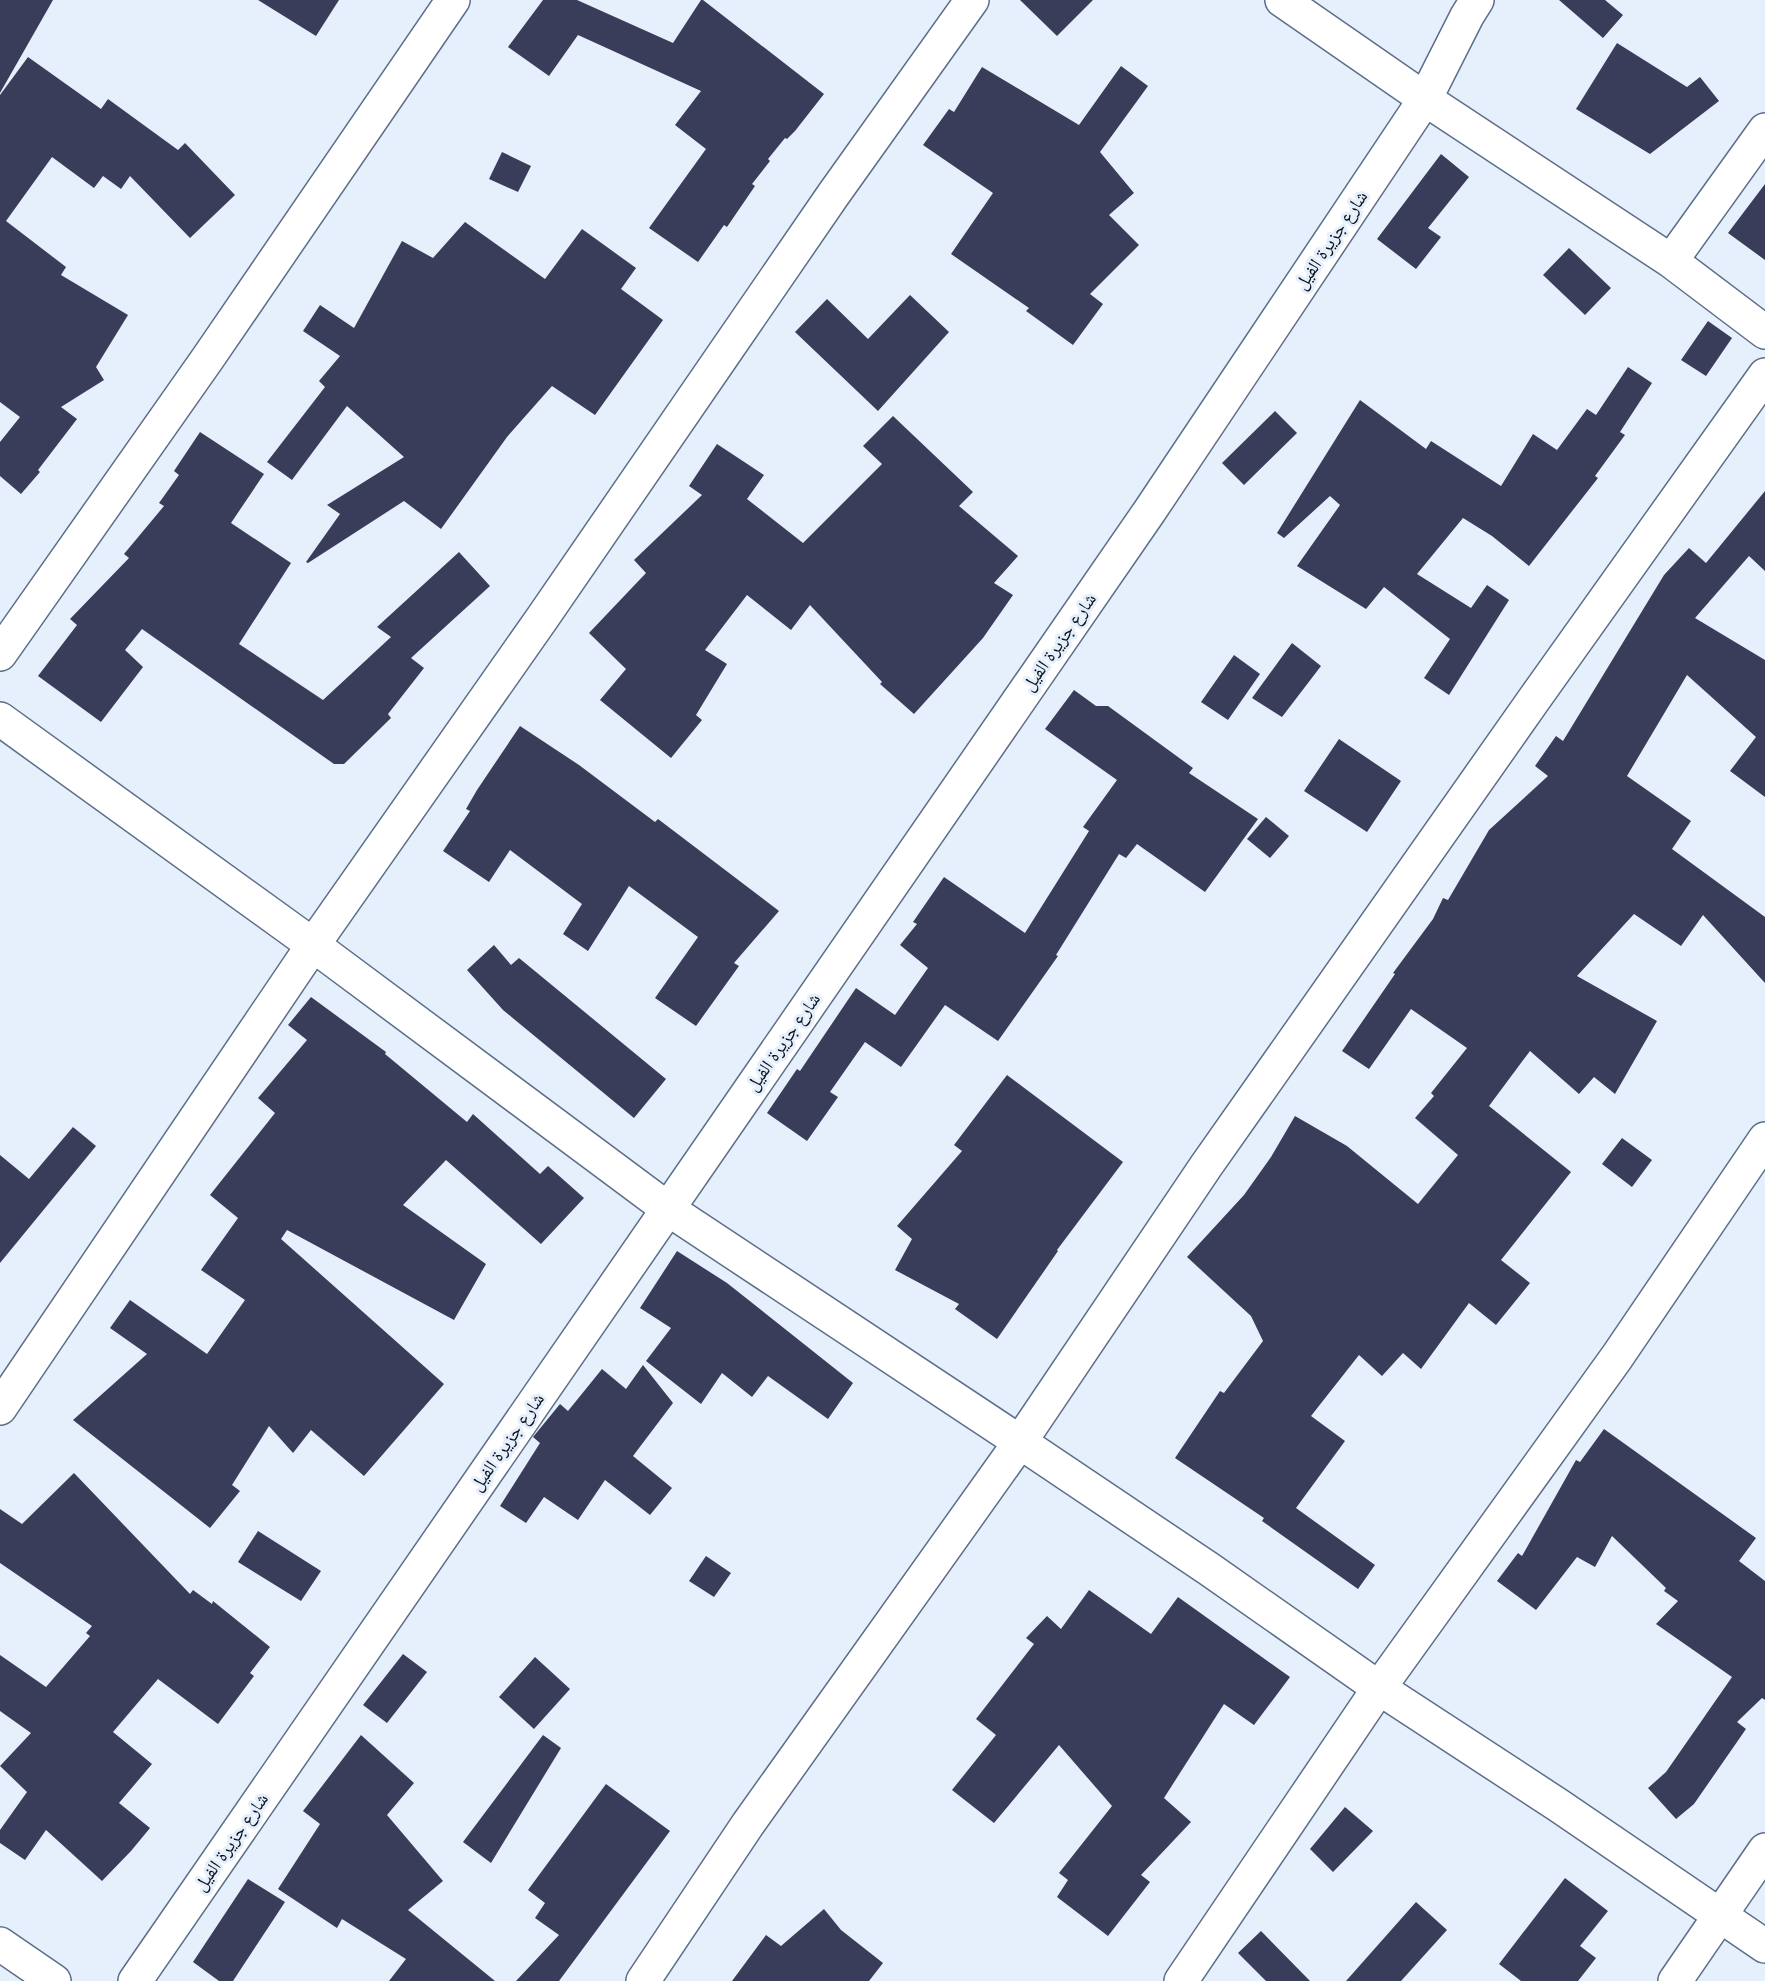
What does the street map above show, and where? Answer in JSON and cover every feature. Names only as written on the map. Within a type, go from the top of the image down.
[{"type":"street","points":[[0,654],[208,358],[453,0]]},
{"type":"street","points":[[0,1408],[313,945],[536,627],[833,195],[972,0]]},
{"type":"street","points":[[1282,0],[1425,99],[1671,261],[1765,332]]},
{"type":"street","name":"شارع جزيرة الفيل","points":[[135,1981],[1149,512],[1425,99],[1467,16],[1478,0]]},
{"type":"street","points":[[1671,261],[1765,130]]},
{"type":"street","points":[[643,1981],[748,1824],[1020,1442],[1206,1166],[1528,707],[1765,375]]},
{"type":"street","points":[[0,719],[313,945],[668,1209],[1020,1442],[1209,1569],[1379,1688],[1765,1946]]},
{"type":"street","points":[[1181,1981],[1379,1688],[1617,1357],[1765,1139]]},
{"type":"street","points":[[1675,1981],[1765,1850]]},
{"type":"street","points":[[0,1944],[54,1981]]},
{"type":"building","points":[[0,0],[53,0],[0,93]]},
{"type":"building","points":[[258,0],[339,0],[316,36]]},
{"type":"building","points":[[543,0],[577,0],[673,43],[703,0],[824,94],[795,131],[787,139],[785,138],[768,159],[770,161],[752,184],[755,186],[727,227],[724,225],[698,262],[649,228],[706,149],[675,125],[701,91],[578,35],[549,76],[508,47]]},
{"type":"building","points":[[1020,0],[1093,0],[1057,36]]},
{"type":"building","points":[[1559,0],[1605,0],[1623,15],[1603,38]]},
{"type":"building","points":[[1617,43],[1687,87],[1700,77],[1719,101],[1650,154],[1576,109]]},
{"type":"building","points":[[28,57],[101,109],[108,99],[178,150],[185,143],[235,195],[190,238],[130,176],[121,189],[103,176],[94,188],[52,157],[6,221],[66,267],[61,275],[128,315],[96,367],[104,380],[61,407],[77,419],[38,470],[40,472],[21,494],[0,476],[0,442],[20,417],[0,402],[0,95]]},
{"type":"building","points":[[1121,66],[1148,86],[1100,152],[1134,193],[1109,215],[1139,245],[1090,294],[1103,304],[1073,345],[1026,311],[1029,308],[951,254],[993,193],[923,145],[949,109],[954,112],[982,67],[1079,125]]},
{"type":"building","points":[[502,152],[531,166],[518,192],[489,179]]},
{"type":"building","points":[[1441,154],[1469,177],[1428,228],[1441,237],[1416,269],[1377,239]]},
{"type":"building","points":[[1765,184],[1765,260],[1728,233]]},
{"type":"building","points":[[465,222],[545,279],[582,229],[636,268],[621,289],[663,320],[595,415],[552,386],[507,437],[441,529],[404,501],[308,563],[306,562],[340,514],[327,505],[404,457],[347,406],[292,480],[267,462],[325,387],[319,381],[340,356],[303,331],[320,305],[354,328],[402,241],[433,258]]},
{"type":"building","points":[[1569,248],[1611,288],[1585,315],[1543,275]]},
{"type":"building","points":[[910,295],[949,332],[878,411],[795,332],[827,299],[868,339]]},
{"type":"building","points":[[1708,321],[1732,338],[1706,376],[1681,360]]},
{"type":"building","points":[[1628,367],[1652,383],[1620,432],[1625,435],[1595,476],[1598,478],[1529,566],[1492,536],[1463,518],[1417,574],[1471,608],[1487,585],[1509,600],[1449,695],[1424,678],[1450,639],[1384,587],[1366,609],[1297,566],[1340,505],[1330,496],[1284,538],[1277,533],[1360,400],[1426,449],[1431,441],[1501,486],[1533,434],[1557,450],[1587,409],[1596,415]]},
{"type":"building","points":[[1275,411],[1297,433],[1244,485],[1222,463]]},
{"type":"building","points":[[893,416],[973,492],[959,506],[1018,556],[994,583],[1013,595],[983,638],[914,714],[880,684],[882,682],[810,605],[791,630],[747,595],[705,650],[727,664],[696,715],[702,720],[671,758],[600,700],[626,669],[589,633],[646,573],[634,560],[702,495],[689,486],[717,444],[764,475],[747,499],[803,543],[882,464],[863,446]]},
{"type":"building","points":[[200,432],[264,474],[231,523],[291,563],[239,644],[323,700],[391,637],[377,627],[459,552],[490,586],[411,658],[424,668],[388,714],[391,718],[344,764],[334,764],[142,629],[125,650],[143,667],[101,722],[38,676],[77,625],[70,619],[129,558],[124,554],[164,506],[159,503],[179,475],[174,471]]},
{"type":"building","points":[[1765,491],[1765,571],[1749,556],[1695,618],[1765,660],[1765,797],[1730,771],[1756,737],[1687,675],[1627,776],[1691,821],[1672,849],[1765,917],[1765,983],[1703,915],[1681,946],[1634,914],[1577,976],[1657,1021],[1615,1094],[1594,1077],[1579,1094],[1530,1051],[1489,1106],[1571,1172],[1501,1260],[1530,1283],[1496,1325],[1469,1303],[1421,1369],[1403,1353],[1382,1376],[1359,1355],[1311,1416],[1345,1441],[1296,1508],[1375,1565],[1358,1589],[1262,1521],[1264,1518],[1175,1458],[1220,1391],[1224,1393],[1263,1341],[1251,1316],[1187,1257],[1244,1195],[1271,1157],[1295,1116],[1347,1146],[1418,1204],[1458,1155],[1415,1118],[1434,1096],[1431,1093],[1467,1048],[1411,1009],[1369,1069],[1342,1051],[1395,974],[1393,973],[1433,919],[1443,898],[1448,900],[1489,830],[1548,776],[1535,766],[1556,736],[1563,741],[1664,575],[1689,548],[1706,563]]},
{"type":"building","points":[[1292,643],[1321,666],[1282,717],[1252,698]]},
{"type":"building","points":[[1234,655],[1260,674],[1228,720],[1201,702]]},
{"type":"building","points":[[1074,690],[1096,706],[1108,706],[1193,768],[1189,773],[1258,819],[1205,892],[1137,844],[1126,858],[1119,854],[1056,955],[1058,956],[998,1041],[945,1005],[901,1067],[865,1042],[830,1092],[838,1097],[807,1141],[767,1113],[797,1069],[800,1071],[856,988],[895,1015],[928,968],[900,945],[917,924],[913,922],[944,877],[1025,933],[1089,831],[1083,827],[1117,780],[1045,729]]},
{"type":"building","points":[[520,726],[579,765],[655,822],[658,819],[779,911],[734,963],[739,966],[696,1026],[655,998],[698,937],[629,886],[588,951],[563,934],[582,904],[510,850],[489,882],[443,851],[470,811],[466,809],[477,790]]},
{"type":"building","points":[[1339,739],[1401,781],[1367,832],[1304,791]]},
{"type":"building","points":[[1266,817],[1289,836],[1270,858],[1247,839]]},
{"type":"building","points":[[494,945],[511,965],[519,958],[666,1079],[634,1118],[503,1010],[467,970]]},
{"type":"building","points":[[311,997],[386,1052],[385,1054],[467,1122],[473,1114],[540,1174],[548,1166],[584,1198],[541,1244],[446,1160],[403,1205],[486,1264],[454,1320],[287,1230],[281,1239],[444,1384],[364,1476],[311,1430],[293,1453],[269,1426],[232,1485],[240,1491],[210,1528],[73,1420],[147,1354],[110,1328],[130,1300],[207,1354],[245,1300],[201,1270],[238,1218],[210,1195],[275,1113],[258,1098],[307,1040],[288,1025]]},
{"type":"building","points":[[1007,1075],[1123,1162],[1057,1250],[997,1339],[955,1309],[959,1304],[895,1270],[912,1239],[897,1226],[962,1151],[954,1145]]},
{"type":"building","points":[[73,1127],[96,1146],[0,1263],[0,1155],[29,1179]]},
{"type":"building","points":[[1622,1138],[1652,1160],[1632,1187],[1602,1164]]},
{"type":"building","points":[[677,1251],[727,1283],[853,1383],[828,1419],[768,1376],[752,1397],[722,1373],[701,1404],[646,1361],[671,1328],[640,1308]]},
{"type":"building","points":[[643,1365],[673,1403],[633,1456],[672,1488],[650,1515],[605,1480],[578,1520],[544,1497],[526,1523],[500,1506],[540,1443],[533,1437],[560,1404],[568,1411],[602,1369],[626,1389]]},
{"type":"building","points":[[1604,1429],[1756,1538],[1739,1561],[1765,1581],[1765,1700],[1762,1698],[1737,1722],[1746,1729],[1694,1804],[1676,1819],[1648,1788],[1666,1772],[1732,1677],[1656,1624],[1678,1601],[1664,1591],[1666,1588],[1612,1536],[1595,1567],[1577,1557],[1536,1610],[1497,1581],[1518,1553],[1522,1556],[1576,1460],[1580,1462]]},
{"type":"building","points":[[74,1473],[190,1594],[193,1590],[212,1604],[213,1601],[270,1647],[250,1673],[254,1676],[218,1724],[158,1679],[113,1732],[152,1764],[119,1803],[150,1828],[102,1881],[46,1830],[25,1860],[0,1843],[0,1830],[27,1792],[0,1766],[31,1733],[0,1711],[0,1655],[46,1687],[90,1636],[86,1633],[92,1626],[0,1563],[0,1509],[22,1524]]},
{"type":"building","points":[[258,1531],[321,1571],[301,1601],[238,1562]]},
{"type":"building","points":[[706,1556],[731,1573],[714,1597],[689,1581]]},
{"type":"building","points":[[1089,1590],[1151,1634],[1178,1597],[1290,1677],[1254,1725],[1224,1704],[1164,1798],[1191,1822],[1141,1875],[1150,1882],[1108,1936],[1057,1897],[1068,1880],[1059,1873],[1112,1806],[1059,1745],[994,1823],[952,1790],[996,1735],[976,1719],[1034,1644],[1026,1638],[1047,1616],[1061,1629]]},
{"type":"building","points":[[403,1654],[427,1672],[387,1723],[363,1705]]},
{"type":"building","points":[[535,1657],[570,1689],[534,1729],[499,1697]]},
{"type":"building","points":[[361,1735],[414,1783],[387,1815],[443,1881],[408,1910],[495,1981],[389,1981],[406,1959],[342,1919],[337,1928],[278,1889],[320,1824],[303,1811]]},
{"type":"building","points":[[543,1735],[561,1748],[491,1863],[463,1842]]},
{"type":"building","points":[[606,1784],[670,1831],[559,1981],[516,1981],[559,1935],[535,1918],[545,1903],[528,1890]]},
{"type":"building","points":[[1345,1807],[1373,1831],[1333,1872],[1310,1849]]},
{"type":"building","points":[[1565,1878],[1608,1911],[1580,1946],[1596,1958],[1578,1981],[1521,1981],[1499,1964]]},
{"type":"building","points":[[248,1879],[285,1902],[233,1981],[219,1981],[193,1962]]},
{"type":"building","points":[[1416,1902],[1447,1930],[1401,1981],[1346,1981]]},
{"type":"building","points":[[824,1909],[841,1930],[883,1963],[869,1981],[732,1981],[766,1935],[781,1946]]},
{"type":"building","points":[[1261,1931],[1310,1981],[1266,1981],[1238,1953]]}]
